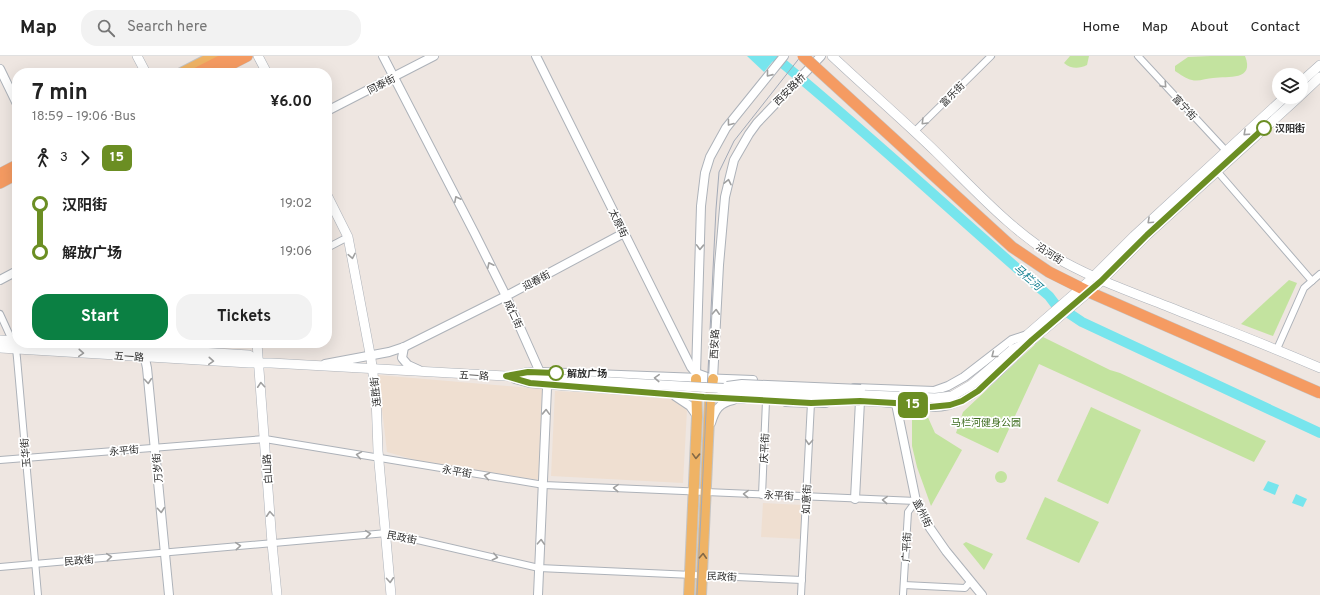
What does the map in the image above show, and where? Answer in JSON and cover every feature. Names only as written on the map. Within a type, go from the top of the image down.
[{"type":"highway","points":[[207,68],[230,56]]},
{"type":"highway","points":[[224,68],[247,56]]},
{"type":"highway","points":[[803,56],[1012,246],[1049,272],[1089,292],[1320,393]]},
{"type":"highway","points":[[813,56],[1014,243],[1052,268],[1091,288],[1320,388]]},
{"type":"highway","points":[[0,174],[12,168]]},
{"type":"highway","points":[[0,183],[12,177]]},
{"type":"main road","points":[[137,56],[143,68]]},
{"type":"main road","points":[[191,68],[214,56]]},
{"type":"main road","points":[[258,56],[264,68]]},
{"type":"main road","name":"沿河街","points":[[832,56],[1018,230],[1063,262],[1095,281],[1277,349],[1320,368]]},
{"type":"main road","points":[[1308,76],[1320,65]]},
{"type":"main road","points":[[1308,88],[1320,77]]},
{"type":"main road","points":[[1095,281],[1134,236],[1277,104]]},
{"type":"main road","points":[[1095,281],[1291,104]]},
{"type":"main road","name":"连胜街","points":[[332,207],[348,236],[371,356],[376,396],[379,458],[387,533],[391,595]]},
{"type":"main road","name":"五一路","points":[[117,348],[248,363],[259,362],[712,388],[935,398],[952,396],[970,385],[1012,350],[1029,338],[1095,281]]},
{"type":"main road","name":"五一路","points":[[0,340],[12,342]]},
{"type":"main road","name":"五一路","points":[[0,348],[12,344]]},
{"type":"main road","name":"五一路","points":[[106,348],[143,350]]},
{"type":"main road","name":"白山路","points":[[258,348],[277,595]]},
{"type":"main road","points":[[689,595],[697,417],[696,376]]},
{"type":"main road","name":"西安路","points":[[701,595],[708,434],[712,388]]},
{"type":"street","name":"成仁街","points":[[383,56],[506,296],[547,388],[544,485],[538,595]]},
{"type":"street","name":"同泰街","points":[[332,109],[394,78],[434,56]]},
{"type":"street","name":"太原街","points":[[536,56],[691,367],[696,376],[712,388]]},
{"type":"street","name":"西安路","points":[[696,376],[702,206],[705,173],[710,157],[726,128],[784,56]]},
{"type":"street","name":"西安路桥","points":[[772,107],[821,56]]},
{"type":"street","name":"富乐街","points":[[914,132],[992,56]]},
{"type":"street","name":"富宁街","points":[[1138,56],[1232,158]]},
{"type":"street","points":[[0,69],[12,94]]},
{"type":"street","name":"西安路","points":[[712,388],[719,265],[725,196],[730,172],[734,160],[748,134],[772,107]]},
{"type":"street","points":[[1217,171],[1312,281]]},
{"type":"street","name":"迎春街","points":[[314,365],[371,356],[404,347],[506,296],[624,233]]},
{"type":"street","points":[[332,245],[348,236]]},
{"type":"street","points":[[0,280],[12,274]]},
{"type":"street","points":[[1277,349],[1304,288],[1320,274]]},
{"type":"street","name":"玉华街","points":[[0,314],[12,337]]},
{"type":"street","points":[[712,388],[742,384],[934,391],[948,386],[964,377],[1012,340],[1029,338]]},
{"type":"street","points":[[712,388],[740,396],[860,401],[940,407],[962,401],[978,391],[1029,338]]},
{"type":"street","points":[[404,347],[402,358],[408,365],[423,372]]},
{"type":"street","name":"玉华街","points":[[15,348],[38,595]]},
{"type":"street","name":"万岁街","points":[[143,350],[147,368],[169,595]]},
{"type":"street","points":[[674,378],[680,377],[686,372],[688,361]]},
{"type":"street","points":[[713,362],[718,373],[731,378],[743,380],[812,383],[861,389]]},
{"type":"street","points":[[543,378],[674,378],[696,376],[712,388],[737,399]]},
{"type":"street","points":[[543,378],[674,396],[686,402],[697,417]]},
{"type":"street","points":[[664,394],[696,396],[712,388],[743,380]]},
{"type":"street","name":"盖州街","points":[[894,390],[895,403],[916,501],[930,528],[946,551],[982,595]]},
{"type":"street","points":[[708,434],[716,408],[726,401],[737,399],[811,403],[860,401]]},
{"type":"street","name":"庆平街","points":[[762,495],[766,400]]},
{"type":"street","points":[[855,499],[860,401]]},
{"type":"street","name":"如意街","points":[[801,595],[811,403]]},
{"type":"street","name":"永平街","points":[[0,460],[265,439],[544,485],[916,501]]},
{"type":"street","name":"广平街","points":[[903,595],[908,512],[916,501]]},
{"type":"street","name":"民政街","points":[[0,567],[387,533],[539,568],[802,580]]},
{"type":"street","points":[[904,585],[965,588],[970,581]]},
{"type":"shaded area","points":[[378,375],[542,389],[539,480],[422,462],[387,452]]},
{"type":"shaded area","points":[[555,391],[673,397],[687,410],[683,483],[551,476]]},
{"type":"shaded area","points":[[763,503],[803,505],[802,539],[761,537]]},
{"type":"green space","points":[[1070,56],[1089,56],[1087,65],[1075,68],[1067,65],[1064,63]]},
{"type":"green space","points":[[1245,56],[1247,64],[1246,70],[1238,76],[1211,78],[1197,81],[1188,79],[1175,71],[1175,66],[1188,57]]},
{"type":"green space","points":[[1289,280],[1297,283],[1273,336],[1241,324]]},
{"type":"green space","name":"马栏河健身公园","points":[[1043,337],[1110,370],[1120,373],[1266,441],[1254,462],[1039,364],[998,453],[956,433],[963,412]]},
{"type":"green space","points":[[1091,407],[1141,430],[1108,504],[1057,481]]},
{"type":"green space","points":[[912,413],[926,413],[935,433],[962,450],[931,506],[917,467],[912,446]]},
{"type":"green space","points":[[1001,471],[1005,473],[1007,477],[1005,481],[1001,483],[997,481],[995,477],[997,473]]},
{"type":"green space","points":[[1045,497],[1099,522],[1079,563],[1026,539]]},
{"type":"green space","points":[[966,542],[993,554],[984,570],[963,544]]},
{"type":"water","points":[[747,56],[777,56],[764,72]]},
{"type":"water","points":[[1268,481],[1279,485],[1275,495],[1263,490]]},
{"type":"water","points":[[1296,494],[1307,499],[1303,507],[1292,503]]},
{"type":"waterway","name":"马栏河","points":[[776,58],[879,146],[1049,296],[1055,304],[1082,322],[1320,433]]},
{"type":"tram line","points":[[697,595],[719,172],[734,141],[801,56]]},
{"type":"bus line","name":"15","points":[[556,373],[528,372],[506,376],[530,383],[704,397],[811,403],[860,401],[940,407],[962,401],[978,391],[1032,340],[1101,281],[1147,235],[1264,128]]},
{"type":"place","name":"汉阳街","points":[[1264,128]]},
{"type":"place","name":"解放广场","points":[[556,373]]}]
